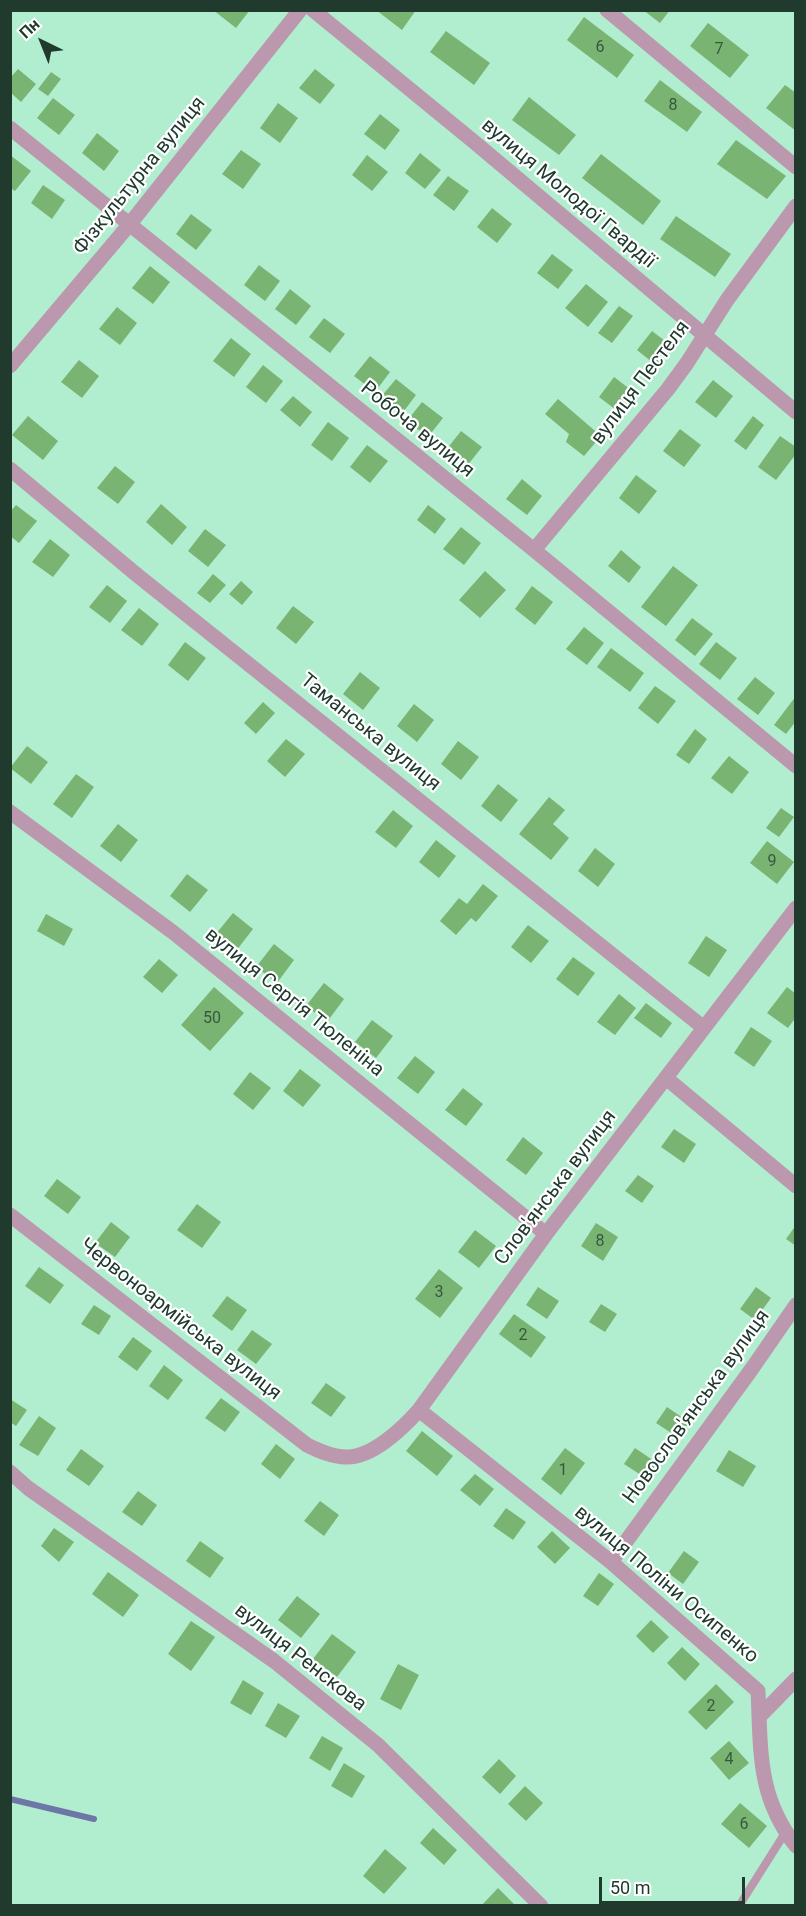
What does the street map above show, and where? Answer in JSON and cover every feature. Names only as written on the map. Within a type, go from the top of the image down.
[{"type":"street","name":"Фізкультурна вулиця","points":[[10,366],[129,225],[300,10]]},
{"type":"street","name":"вулиця Молодої Гвардії","points":[[313,10],[482,148],[795,412]]},
{"type":"street","points":[[607,10],[795,167]]},
{"type":"street","name":"Робоча вулиця","points":[[10,128],[534,550],[795,766]]},
{"type":"street","name":"вулиця Пестеля","points":[[534,550],[668,389],[738,283],[795,206]]},
{"type":"street","name":"Таманська вулиця","points":[[10,469],[137,575],[704,1028]]},
{"type":"street","name":"вулиця Сергія Тюленіна","points":[[10,812],[174,933],[546,1234]]},
{"type":"street","name":"Слов'янська вулиця","points":[[326,1454],[348,1458],[366,1452],[403,1428],[419,1410],[546,1234],[795,908]]},
{"type":"street","points":[[666,1078],[795,1186]]},
{"type":"street","name":"Червоноармійська вулиця","points":[[10,1215],[307,1445],[326,1454]]},
{"type":"street","name":"Новослов'янська вулиця","points":[[611,1562],[751,1370],[795,1305]]},
{"type":"street","name":"вулиця Поліни Осипенко","points":[[419,1410],[611,1562],[758,1691],[764,1782],[773,1810],[795,1846]]},
{"type":"street","name":"вулиця Ренскова","points":[[10,1472],[28,1488],[274,1661],[378,1745],[540,1905]]},
{"type":"street","points":[[759,1717],[795,1678]]},
{"type":"lane","points":[[739,1905],[785,1833]]},
{"type":"building","points":[[213,10],[250,10],[236,28]]},
{"type":"building","points":[[376,10],[416,10],[402,30]]},
{"type":"building","points":[[643,10],[670,10],[660,23]]},
{"type":"building","points":[[584,17],[634,55],[617,78],[567,40]]},
{"type":"building","points":[[708,23],[749,55],[730,78],[690,46]]},
{"type":"building","points":[[446,31],[490,63],[474,85],[430,52]]},
{"type":"building","points":[[18,69],[36,84],[21,102],[10,92],[10,78]]},
{"type":"building","points":[[315,69],[335,85],[320,104],[299,88]]},
{"type":"building","points":[[51,72],[61,79],[48,96],[38,89]]},
{"type":"building","points":[[660,80],[702,112],[687,132],[644,101]]},
{"type":"building","points":[[785,85],[796,93],[796,131],[766,108]]},
{"type":"building","points":[[529,97],[576,135],[559,155],[512,120]]},
{"type":"building","points":[[53,98],[75,115],[59,135],[37,118]]},
{"type":"building","points":[[278,103],[298,118],[280,143],[260,128]]},
{"type":"building","points":[[380,114],[400,130],[385,150],[364,134]]},
{"type":"building","points":[[97,133],[119,151],[104,171],[82,153]]},
{"type":"building","points":[[736,140],[786,176],[767,199],[717,164]]},
{"type":"building","points":[[241,150],[261,164],[243,189],[222,174]]},
{"type":"building","points":[[420,153],[441,170],[425,189],[405,173]]},
{"type":"building","points":[[601,154],[661,201],[643,225],[582,178]]},
{"type":"building","points":[[10,155],[31,171],[15,191],[10,188]]},
{"type":"building","points":[[367,155],[388,172],[372,191],[352,175]]},
{"type":"building","points":[[448,176],[469,191],[454,211],[433,195]]},
{"type":"building","points":[[43,185],[65,200],[52,219],[31,203]]},
{"type":"building","points":[[492,208],[512,224],[497,243],[477,227]]},
{"type":"building","points":[[191,214],[212,230],[196,250],[176,234]]},
{"type":"building","points":[[676,216],[731,254],[715,277],[660,239]]},
{"type":"building","points":[[552,254],[573,270],[558,289],[537,273]]},
{"type":"building","points":[[259,265],[280,281],[265,301],[244,285]]},
{"type":"building","points":[[150,266],[170,282],[153,304],[132,288]]},
{"type":"building","points":[[586,284],[608,302],[588,327],[565,308]]},
{"type":"building","points":[[290,289],[311,306],[296,325],[275,309]]},
{"type":"building","points":[[619,306],[633,316],[612,343],[598,333]]},
{"type":"building","points":[[117,307],[137,323],[120,345],[99,329]]},
{"type":"building","points":[[324,318],[345,334],[330,353],[309,337]]},
{"type":"building","points":[[652,331],[673,347],[657,366],[637,350]]},
{"type":"building","points":[[231,338],[251,354],[234,377],[213,361]]},
{"type":"building","points":[[370,356],[390,372],[375,392],[354,376]]},
{"type":"building","points":[[79,360],[99,376],[82,398],[61,382]]},
{"type":"building","points":[[263,365],[283,381],[266,403],[246,387]]},
{"type":"building","points":[[614,377],[635,393],[620,413],[599,397]]},
{"type":"building","points":[[396,379],[416,395],[401,415],[380,398]]},
{"type":"building","points":[[713,380],[733,396],[716,418],[695,402]]},
{"type":"building","points":[[293,396],[312,412],[300,427],[280,410]]},
{"type":"building","points":[[558,399],[601,436],[584,456],[566,442],[569,434],[545,414]]},
{"type":"building","points":[[422,402],[443,418],[428,437],[407,421]]},
{"type":"building","points":[[28,416],[58,441],[43,460],[12,435]]},
{"type":"building","points":[[753,416],[764,425],[746,450],[734,441]]},
{"type":"building","points":[[328,422],[349,438],[332,461],[311,445]]},
{"type":"building","points":[[680,429],[701,445],[684,467],[663,451]]},
{"type":"building","points":[[461,431],[482,447],[467,466],[446,450]]},
{"type":"building","points":[[780,436],[796,447],[796,454],[776,480],[758,467]]},
{"type":"building","points":[[367,445],[388,461],[370,483],[350,467]]},
{"type":"building","points":[[115,466],[135,482],[118,504],[97,488]]},
{"type":"building","points":[[636,475],[657,491],[639,514],[619,498]]},
{"type":"building","points":[[522,479],[542,496],[527,515],[506,499]]},
{"type":"building","points":[[161,504],[187,527],[172,545],[146,522]]},
{"type":"building","points":[[16,505],[37,521],[19,543],[10,536],[10,512]]},
{"type":"building","points":[[428,505],[446,519],[435,534],[417,520]]},
{"type":"building","points":[[461,527],[481,543],[464,565],[443,549]]},
{"type":"building","points":[[205,529],[226,545],[208,567],[188,551]]},
{"type":"building","points":[[50,539],[70,555],[53,577],[32,562]]},
{"type":"building","points":[[621,550],[641,567],[629,583],[608,566]]},
{"type":"building","points":[[673,566],[698,585],[666,626],[641,607]]},
{"type":"building","points":[[485,571],[506,590],[480,618],[459,600]]},
{"type":"building","points":[[213,574],[226,585],[210,603],[197,593]]},
{"type":"building","points":[[241,581],[253,592],[242,605],[229,594]]},
{"type":"building","points":[[107,585],[127,601],[110,623],[89,607]]},
{"type":"building","points":[[532,586],[553,602],[535,625],[515,609]]},
{"type":"building","points":[[293,606],[314,622],[296,644],[276,628]]},
{"type":"building","points":[[139,608],[159,624],[142,646],[121,630]]},
{"type":"building","points":[[692,618],[713,634],[695,656],[675,640]]},
{"type":"building","points":[[584,627],[604,643],[587,665],[566,649]]},
{"type":"building","points":[[185,642],[206,658],[188,681],[168,665]]},
{"type":"building","points":[[716,642],[737,658],[720,680],[699,664]]},
{"type":"building","points":[[611,648],[644,673],[630,692],[597,667]]},
{"type":"building","points":[[360,672],[380,688],[363,710],[343,694]]},
{"type":"building","points":[[755,677],[775,693],[758,715],[737,699]]},
{"type":"building","points":[[655,686],[676,701],[658,724],[638,708]]},
{"type":"building","points":[[796,696],[796,721],[786,734],[774,725]]},
{"type":"building","points":[[263,702],[275,713],[256,734],[244,723]]},
{"type":"building","points":[[414,704],[434,720],[417,742],[397,726]]},
{"type":"building","points":[[695,729],[707,739],[689,764],[676,755]]},
{"type":"building","points":[[286,739],[305,754],[285,777],[267,761]]},
{"type":"building","points":[[458,741],[479,757],[461,780],[441,764]]},
{"type":"building","points":[[27,746],[48,762],[31,784],[10,768]]},
{"type":"building","points":[[729,756],[749,772],[732,794],[711,778]]},
{"type":"building","points":[[76,774],[94,787],[72,818],[53,804]]},
{"type":"building","points":[[498,784],[518,800],[501,822],[481,806]]},
{"type":"building","points":[[549,797],[565,810],[553,824],[569,838],[551,860],[519,834]]},
{"type":"building","points":[[781,808],[794,817],[779,837],[766,828]]},
{"type":"building","points":[[393,810],[413,826],[396,848],[375,832]]},
{"type":"building","points":[[118,824],[138,840],[121,862],[100,846]]},
{"type":"building","points":[[436,840],[456,856],[439,878],[419,862]]},
{"type":"building","points":[[767,841],[794,862],[777,884],[750,863]]},
{"type":"building","points":[[595,848],[615,864],[598,887],[578,871]]},
{"type":"building","points":[[187,874],[208,890],[190,912],[170,896]]},
{"type":"building","points":[[483,884],[498,896],[476,922],[471,918],[456,935],[440,921],[459,898],[467,904]]},
{"type":"building","points":[[233,913],[253,929],[236,951],[215,935]]},
{"type":"building","points":[[46,914],[73,929],[64,946],[37,931]]},
{"type":"building","points":[[528,925],[549,941],[531,963],[511,947]]},
{"type":"building","points":[[706,936],[727,950],[709,977],[688,963]]},
{"type":"building","points":[[274,944],[294,960],[277,983],[256,967]]},
{"type":"building","points":[[573,957],[595,973],[578,996],[556,979]]},
{"type":"building","points":[[159,959],[178,975],[162,993],[143,977]]},
{"type":"building","points":[[324,983],[344,999],[327,1022],[306,1006]]},
{"type":"building","points":[[214,987],[244,1013],[210,1051],[181,1025]]},
{"type":"building","points":[[787,987],[796,994],[796,1017],[788,1028],[767,1013]]},
{"type":"building","points":[[619,994],[636,1008],[615,1035],[597,1022]]},
{"type":"building","points":[[646,1003],[672,1023],[661,1038],[634,1018]]},
{"type":"building","points":[[372,1020],[393,1036],[376,1058],[355,1042]]},
{"type":"building","points":[[751,1027],[772,1041],[754,1067],[734,1053]]},
{"type":"building","points":[[415,1056],[435,1072],[418,1094],[397,1078]]},
{"type":"building","points":[[300,1069],[321,1085],[303,1107],[283,1091]]},
{"type":"building","points":[[250,1072],[271,1088],[253,1110],[233,1094]]},
{"type":"building","points":[[463,1088],[483,1104],[466,1126],[445,1110]]},
{"type":"building","points":[[674,1129],[696,1144],[684,1163],[661,1147]]},
{"type":"building","points":[[523,1137],[543,1153],[526,1175],[506,1160]]},
{"type":"building","points":[[638,1175],[654,1186],[642,1203],[625,1191]]},
{"type":"building","points":[[57,1179],[81,1197],[68,1214],[44,1196]]},
{"type":"building","points":[[197,1204],[221,1222],[202,1248],[177,1230]]},
{"type":"building","points":[[111,1222],[130,1237],[115,1257],[95,1243]]},
{"type":"building","points":[[596,1223],[618,1237],[603,1261],[581,1246]]},
{"type":"building","points":[[796,1225],[796,1246],[786,1239]]},
{"type":"building","points":[[475,1230],[496,1246],[479,1268],[458,1252]]},
{"type":"building","points":[[39,1267],[64,1285],[50,1304],[25,1286]]},
{"type":"building","points":[[439,1269],[463,1288],[440,1318],[415,1299]]},
{"type":"building","points":[[538,1287],[559,1301],[547,1319],[526,1305]]},
{"type":"building","points":[[756,1287],[771,1298],[755,1320],[740,1309]]},
{"type":"building","points":[[227,1296],[247,1310],[232,1331],[212,1316]]},
{"type":"building","points":[[601,1304],[617,1314],[605,1332],[589,1322]]},
{"type":"building","points":[[94,1305],[111,1316],[99,1335],[81,1324]]},
{"type":"building","points":[[514,1314],[546,1337],[531,1358],[499,1334]]},
{"type":"building","points":[[252,1330],[272,1344],[256,1364],[237,1350]]},
{"type":"building","points":[[133,1337],[152,1351],[137,1371],[118,1357]]},
{"type":"building","points":[[164,1365],[183,1380],[168,1400],[149,1386]]},
{"type":"building","points":[[326,1383],[346,1397],[331,1417],[311,1403]]},
{"type":"building","points":[[221,1398],[240,1412],[225,1432],[205,1418]]},
{"type":"building","points":[[10,1399],[27,1410],[16,1426],[10,1422]]},
{"type":"building","points":[[667,1407],[689,1422],[679,1438],[656,1423]]},
{"type":"building","points":[[39,1416],[56,1428],[38,1456],[19,1445]]},
{"type":"building","points":[[422,1431],[453,1456],[437,1476],[406,1451]]},
{"type":"building","points":[[276,1444],[295,1459],[280,1479],[261,1464]]},
{"type":"building","points":[[565,1448],[585,1463],[561,1495],[541,1479]]},
{"type":"building","points":[[635,1448],[657,1463],[647,1479],[624,1464]]},
{"type":"building","points":[[81,1449],[104,1466],[89,1486],[66,1470]]},
{"type":"building","points":[[729,1450],[756,1466],[743,1487],[716,1471]]},
{"type":"building","points":[[475,1474],[494,1489],[480,1506],[460,1490]]},
{"type":"building","points":[[138,1491],[157,1505],[142,1526],[122,1512]]},
{"type":"building","points":[[320,1501],[339,1515],[324,1536],[304,1521]]},
{"type":"building","points":[[506,1508],[526,1522],[513,1540],[493,1526]]},
{"type":"building","points":[[54,1528],[74,1542],[59,1562],[41,1546]]},
{"type":"building","points":[[552,1531],[570,1548],[555,1564],[537,1547]]},
{"type":"building","points":[[200,1541],[224,1558],[210,1578],[186,1561]]},
{"type":"building","points":[[684,1551],[699,1562],[683,1584],[668,1573]]},
{"type":"building","points":[[108,1572],[139,1595],[123,1617],[92,1594]]},
{"type":"building","points":[[599,1573],[614,1584],[598,1606],[583,1596]]},
{"type":"building","points":[[297,1596],[320,1614],[301,1638],[278,1620]]},
{"type":"building","points":[[651,1620],[669,1637],[653,1653],[636,1636]]},
{"type":"building","points":[[191,1621],[215,1637],[191,1671],[168,1654]]},
{"type":"building","points":[[332,1634],[356,1652],[337,1677],[313,1659]]},
{"type":"building","points":[[682,1647],[700,1664],[685,1681],[667,1663]]},
{"type":"building","points":[[398,1664],[419,1675],[401,1710],[380,1699]]},
{"type":"building","points":[[243,1680],[264,1693],[251,1715],[230,1703]]},
{"type":"building","points":[[716,1684],[734,1702],[706,1730],[688,1712]]},
{"type":"building","points":[[278,1703],[300,1716],[286,1738],[265,1726]]},
{"type":"building","points":[[322,1736],[343,1748],[330,1771],[309,1758]]},
{"type":"building","points":[[729,1741],[749,1763],[729,1780],[710,1758]]},
{"type":"building","points":[[499,1759],[516,1776],[500,1794],[482,1777]]},
{"type":"building","points":[[344,1763],[365,1776],[352,1798],[331,1786]]},
{"type":"building","points":[[525,1786],[543,1803],[526,1821],[508,1804]]},
{"type":"building","points":[[740,1803],[767,1826],[749,1848],[721,1824]]},
{"type":"building","points":[[433,1828],[457,1850],[444,1865],[420,1843]]},
{"type":"building","points":[[385,1849],[407,1868],[384,1894],[363,1876]]},
{"type":"building","points":[[498,1888],[516,1906],[481,1906]]},
{"type":"waterway","points":[[10,1799],[94,1819]]}]
